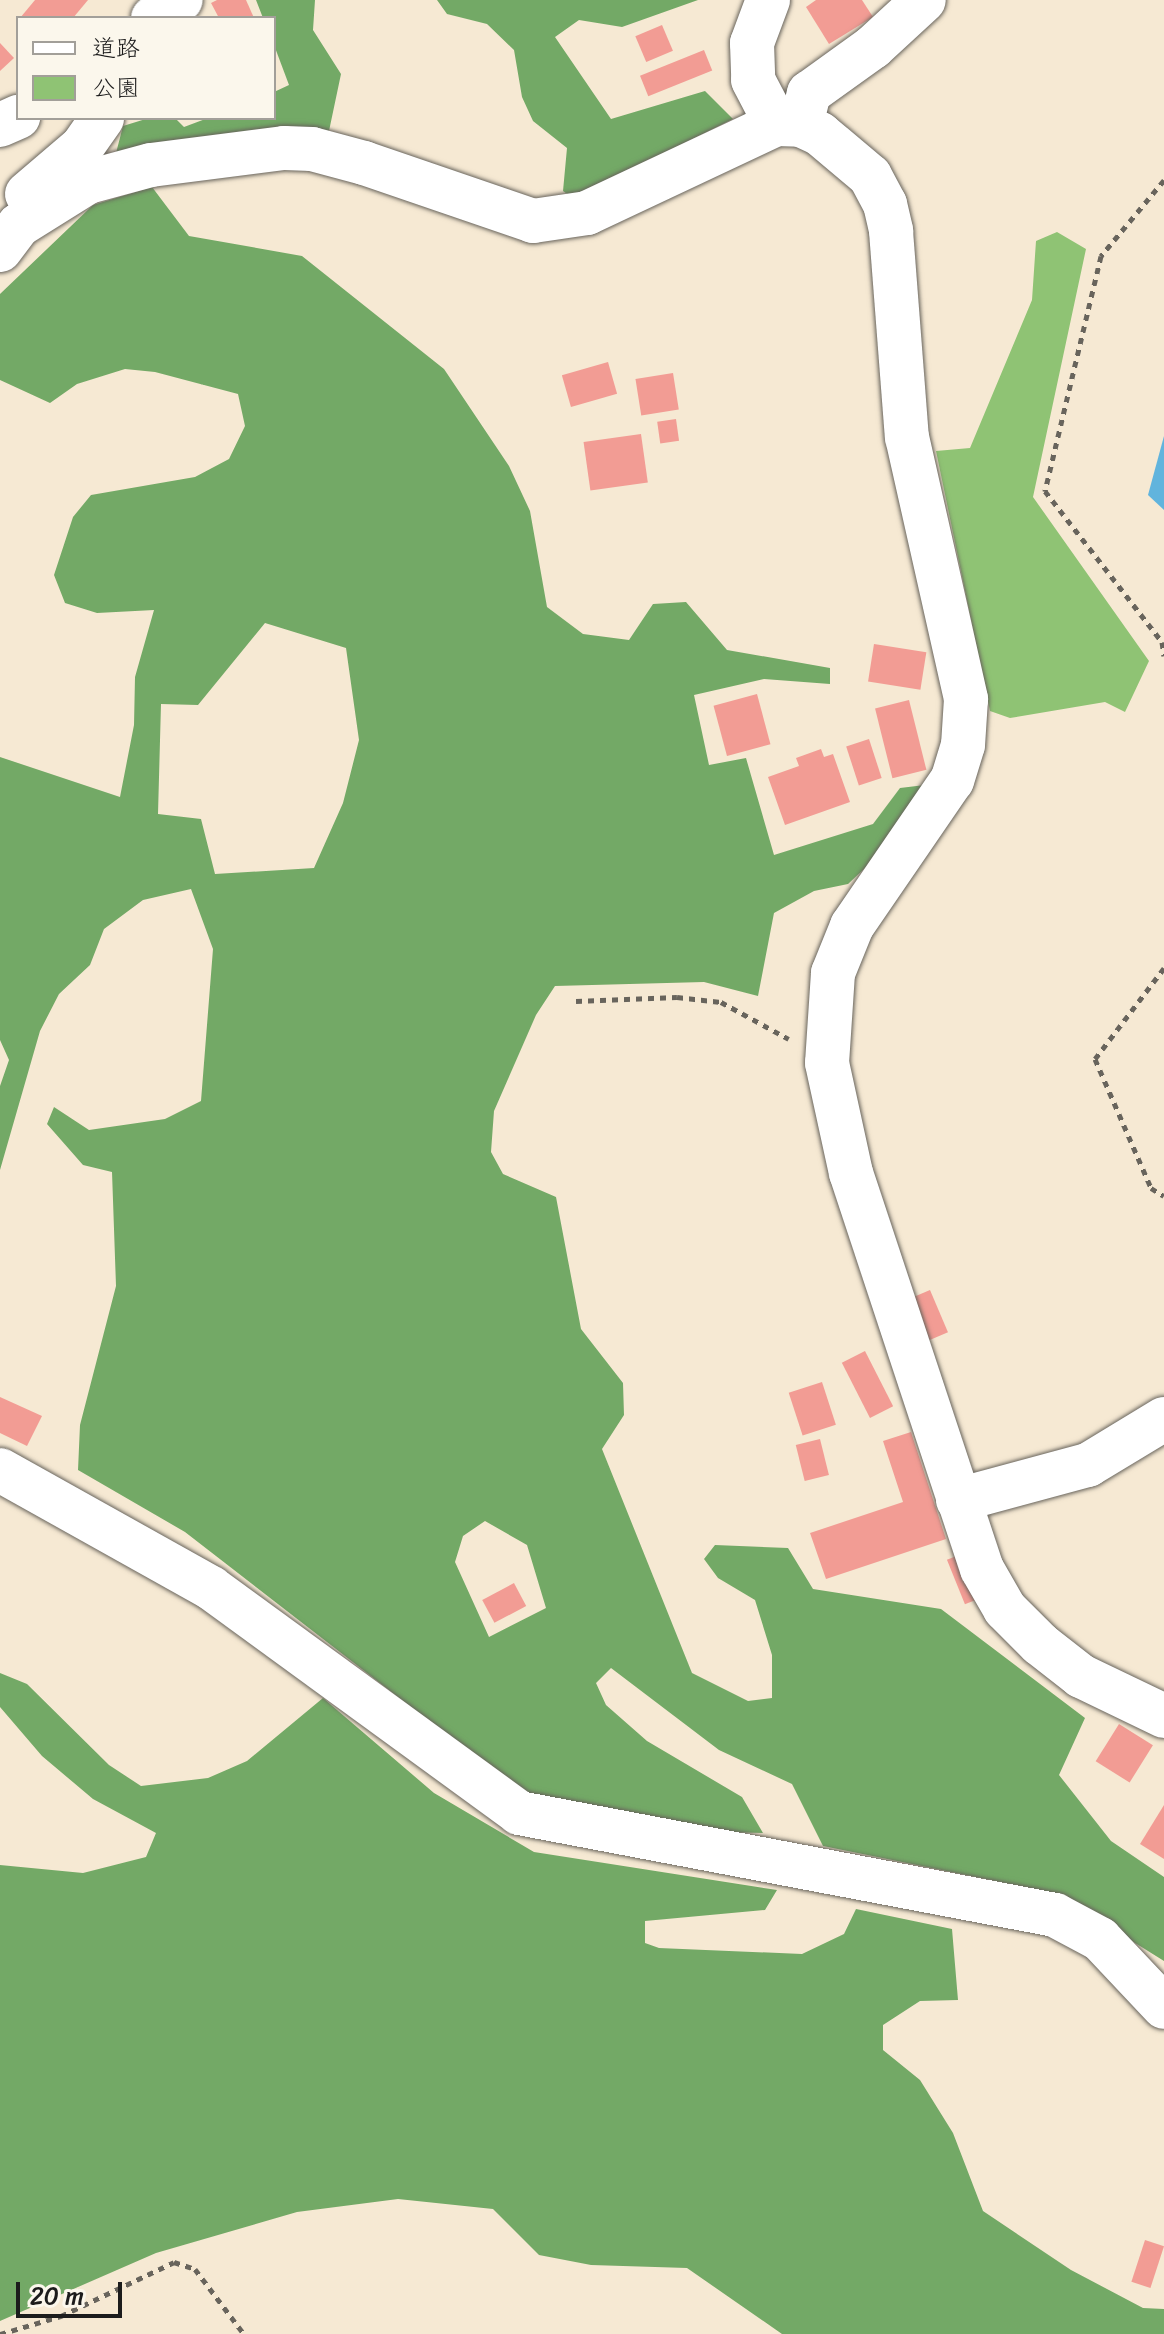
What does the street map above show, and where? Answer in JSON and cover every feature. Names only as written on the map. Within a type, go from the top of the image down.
[{"type":"street","points":[[156,16],[181,0]]},
{"type":"street","points":[[768,0],[752,43],[753,80],[788,124],[849,154],[885,204],[907,437],[966,699],[963,745],[952,780],[852,926],[833,973],[827,1063],[851,1173],[982,1569],[1005,1609],[1081,1676],[1164,1716]]},
{"type":"street","points":[[10,238],[88,182],[151,165],[284,148],[312,149],[364,163],[533,221],[555,222],[587,213],[788,124],[809,93],[873,47],[924,0]]},
{"type":"street","points":[[10,238],[21,199],[82,147],[101,120]]},
{"type":"street","points":[[958,1500],[1088,1465],[1164,1419]]},
{"type":"street","points":[[0,1470],[211,1588],[519,1813],[1055,1915],[1100,1939],[1164,2007]]},
{"type":"path","points":[[1164,180],[1101,256],[1045,491],[1162,642],[1164,656]]},
{"type":"path","points":[[1164,968],[1095,1059],[1151,1188],[1164,1196]]},
{"type":"path","points":[[576,1001],[677,997],[721,1002],[827,1063]]},
{"type":"path","points":[[0,2334],[61,2316],[174,2262],[195,2269],[244,2334]]},
{"type":"green space","points":[[256,0],[315,0],[313,30],[341,74],[329,131],[290,126],[115,157],[123,126],[142,120],[177,120],[184,127],[203,120],[276,120],[276,91],[289,85],[276,50],[276,16],[262,16]]},
{"type":"green space","points":[[437,0],[698,0],[622,27],[579,20],[555,37],[611,119],[705,91],[733,119],[573,198],[563,191],[567,148],[533,121],[522,97],[514,50],[487,24],[447,14]]},
{"type":"green space","points":[[152,187],[189,236],[302,256],[444,369],[509,466],[530,511],[547,607],[583,634],[629,640],[653,604],[686,602],[727,650],[830,668],[830,684],[764,679],[694,695],[709,765],[746,758],[774,855],[873,824],[900,788],[925,785],[894,841],[848,884],[814,891],[774,913],[758,996],[704,982],[555,986],[536,1015],[494,1111],[491,1152],[503,1174],[556,1197],[581,1329],[623,1383],[624,1415],[602,1449],[692,1673],[748,1701],[772,1698],[772,1655],[755,1600],[718,1578],[704,1559],[715,1545],[788,1548],[813,1589],[941,1609],[1085,1718],[1059,1775],[1111,1841],[1164,1877],[1164,1961],[1055,1893],[823,1846],[792,1784],[719,1750],[611,1668],[596,1683],[606,1705],[647,1741],[742,1797],[763,1833],[723,1832],[531,1800],[185,1532],[78,1470],[80,1425],[116,1286],[112,1172],[83,1165],[47,1124],[54,1107],[89,1130],[165,1119],[201,1101],[213,949],[191,889],[143,900],[104,929],[90,965],[59,994],[40,1031],[0,1170],[0,1086],[9,1060],[0,1040],[0,757],[120,797],[134,725],[135,677],[154,610],[97,613],[65,603],[54,575],[73,517],[91,495],[195,477],[229,459],[245,426],[238,394],[155,372],[125,369],[77,384],[50,403],[0,380],[0,294],[93,205]],"holes":[[[265,623],[346,648],[359,740],[343,803],[314,868],[215,874],[201,819],[158,814],[161,704],[198,705]],[[485,1521],[527,1545],[546,1608],[489,1637],[455,1562],[463,1536]]]},
{"type":"green space","points":[[1057,232],[1086,249],[1033,497],[1149,661],[1125,712],[1105,702],[1010,718],[990,711],[936,451],[970,448],[1032,300],[1036,241]]},
{"type":"green space","points":[[0,1673],[27,1684],[109,1765],[141,1786],[208,1778],[247,1761],[323,1698],[434,1793],[534,1852],[777,1890],[765,1910],[645,1921],[645,1943],[659,1948],[802,1954],[844,1934],[856,1909],[952,1929],[958,2000],[920,2001],[883,2025],[883,2050],[920,2080],[953,2133],[983,2211],[1071,2270],[1143,2308],[1164,2309],[1164,2334],[782,2334],[687,2268],[591,2265],[539,2255],[493,2209],[398,2199],[297,2212],[156,2253],[0,2321],[0,1865],[83,1873],[146,1857],[156,1833],[93,1799],[42,1756],[0,1707]]},
{"type":"water","points":[[1164,436],[1164,510],[1148,495]]},
{"type":"building","points":[[35,0],[88,0],[75,16],[22,16]]},
{"type":"building","points":[[217,0],[246,0],[253,16],[218,16],[211,3]]},
{"type":"building","points":[[816,0],[862,0],[873,17],[829,44],[806,7]]},
{"type":"building","points":[[662,25],[673,51],[646,62],[635,36]]},
{"type":"building","points":[[0,43],[14,58],[0,71]]},
{"type":"building","points":[[704,50],[712,70],[648,96],[640,76]]},
{"type":"building","points":[[608,362],[617,394],[571,407],[562,375]]},
{"type":"building","points":[[673,373],[679,410],[641,415],[635,379]]},
{"type":"building","points":[[676,419],[679,441],[660,443],[657,422]]},
{"type":"building","points":[[641,434],[648,483],[590,491],[584,442]]},
{"type":"building","points":[[874,644],[926,652],[920,690],[868,682]]},
{"type":"building","points":[[757,694],[770,744],[727,756],[714,706]]},
{"type":"building","points":[[909,700],[926,770],[892,778],[875,708]]},
{"type":"building","points":[[869,739],[882,778],[859,785],[846,746]]},
{"type":"building","points":[[821,749],[824,757],[833,754],[850,802],[785,825],[768,777],[799,766],[796,758]]},
{"type":"building","points":[[930,1290],[948,1332],[929,1341],[911,1298]]},
{"type":"building","points":[[865,1351],[893,1406],[870,1418],[842,1363]]},
{"type":"building","points":[[822,1382],[836,1425],[803,1436],[789,1393]]},
{"type":"building","points":[[0,1397],[42,1416],[27,1446],[0,1433]]},
{"type":"building","points":[[911,1432],[946,1539],[826,1579],[810,1533],[903,1502],[883,1441]]},
{"type":"building","points":[[820,1439],[829,1475],[805,1481],[796,1445]]},
{"type":"building","points":[[959,1555],[977,1600],[965,1604],[947,1560]]},
{"type":"building","points":[[514,1583],[526,1606],[494,1623],[482,1600]]},
{"type":"building","points":[[1119,1724],[1153,1745],[1130,1783],[1096,1761]]},
{"type":"building","points":[[1164,1805],[1164,1859],[1140,1844]]},
{"type":"building","points":[[1145,2240],[1164,2246],[1150,2288],[1131,2282]]}]
